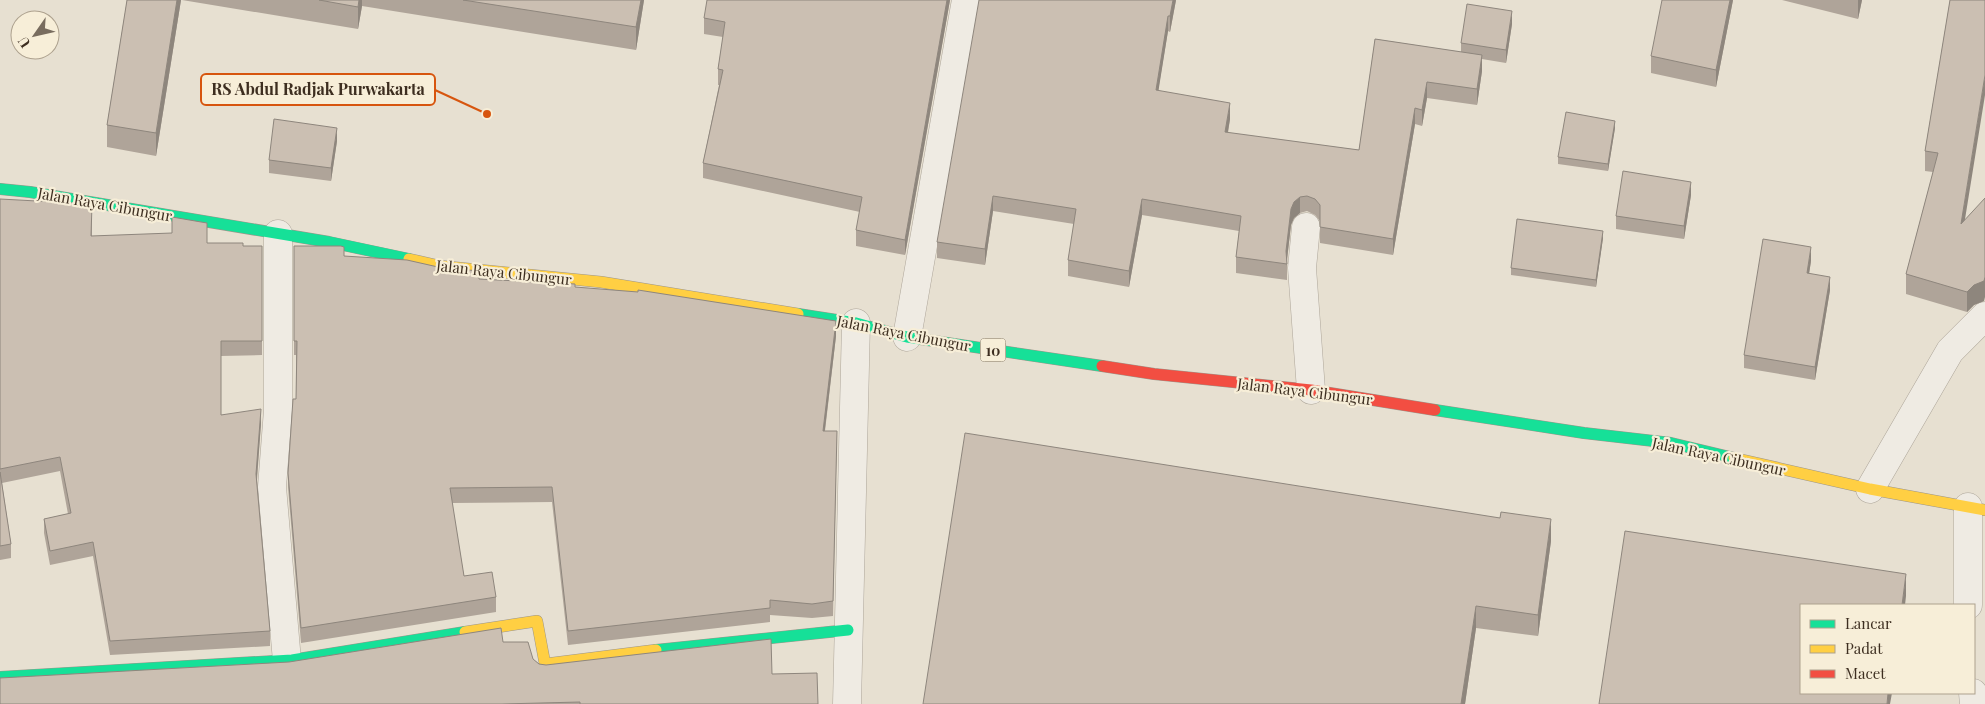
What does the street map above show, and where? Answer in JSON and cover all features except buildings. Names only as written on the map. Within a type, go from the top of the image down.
[{"type":"main road","name":"Jalan Raya Cibungur","points":[[0,190],[30,192],[329,242],[440,266],[600,282],[856,323],[907,337],[1154,374],[1311,390],[1584,433],[1671,443],[1870,489],[1976,508]]},
{"type":"main road","points":[[0,677],[287,661],[537,621],[545,664],[704,644],[848,630]]},
{"type":"street","points":[[907,337],[966,0]]},
{"type":"street","points":[[1306,227],[1302,268],[1311,390]]},
{"type":"street","points":[[278,234],[278,410],[272,487],[287,661]]},
{"type":"street","points":[[1870,489],[1950,351],[1985,316]]},
{"type":"street","points":[[847,704],[856,323]]},
{"type":"street","points":[[1968,604],[1976,508]]},
{"type":"traffic: fast","points":[[0,189],[30,192],[329,242],[409,259]]},
{"type":"traffic: fast","points":[[798,314],[856,323],[907,337],[1102,366]]},
{"type":"traffic: fast","points":[[1435,410],[1584,433],[1671,443],[1734,458]]},
{"type":"traffic: fast","points":[[656,650],[848,630]]},
{"type":"traffic: fast","points":[[0,677],[292,660],[465,632]]},
{"type":"traffic: slow","points":[[409,259],[440,266],[601,282],[798,314]]},
{"type":"traffic: slow","points":[[1734,458],[1870,489],[1985,510]]},
{"type":"traffic: slow","points":[[465,632],[537,621],[545,664],[656,650]]},
{"type":"traffic: jam","points":[[1102,366],[1154,374],[1311,390],[1435,410]]},
{"type":"place","name":"RS Abdul Radjak Purwakarta","points":[[487,114]]}]
